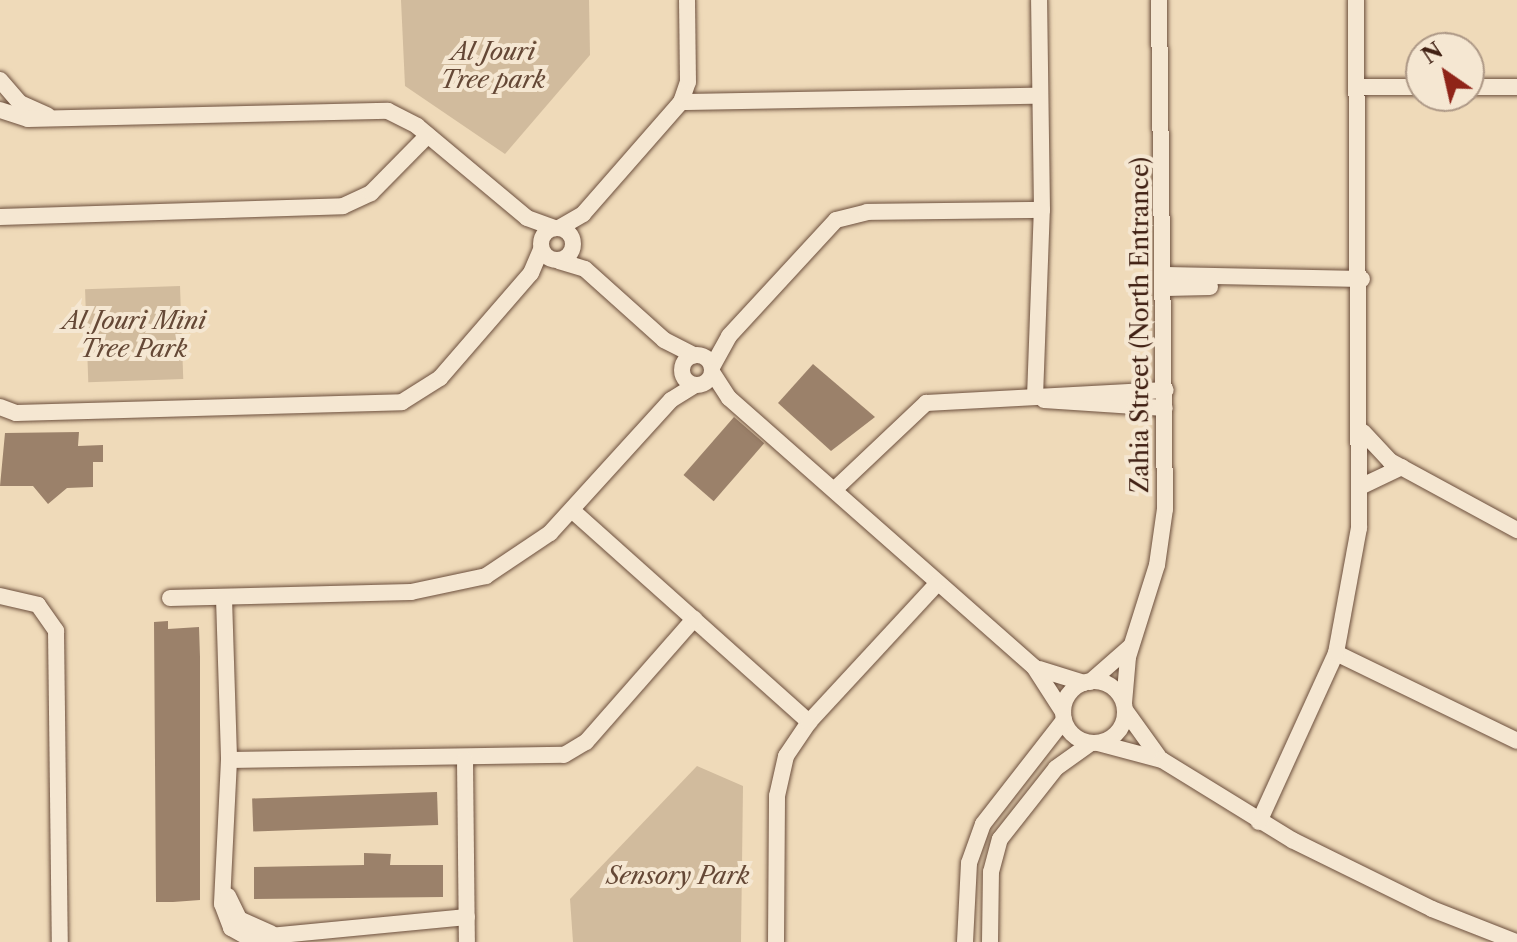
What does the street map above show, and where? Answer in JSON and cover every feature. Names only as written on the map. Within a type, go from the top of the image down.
[{"type":"street","points":[[0,407],[16,413],[402,402],[432,386],[531,273],[544,234],[583,214],[681,102],[688,82],[687,0]]},
{"type":"street","points":[[1035,397],[1042,210],[1039,0]]},
{"type":"street","name":"Zahia Street (North Entrance)","points":[[1125,706],[1131,645],[1162,537],[1166,281],[1159,0]]},
{"type":"street","points":[[1259,822],[1336,653],[1354,571],[1362,486],[1363,432],[1360,87],[1356,0]]},
{"type":"street","points":[[0,80],[20,103],[49,115]]},
{"type":"street","points":[[1360,87],[1405,87]]},
{"type":"street","points":[[1485,87],[1517,87]]},
{"type":"street","points":[[681,102],[1039,96]]},
{"type":"street","points":[[0,110],[20,119],[49,115],[372,108],[403,117],[527,218],[557,228],[573,242],[585,269],[664,340],[682,371],[697,385],[729,398]]},
{"type":"street","points":[[0,217],[343,206],[371,193],[428,135]]},
{"type":"street","points":[[170,598],[411,592],[462,584],[520,557],[573,511],[671,400],[697,385],[712,370],[729,336],[819,234],[846,216],[1042,210]]},
{"type":"street","points":[[531,273],[557,261],[573,242],[583,214]]},
{"type":"street","points":[[527,218],[540,248],[557,261],[585,269]]},
{"type":"street","points":[[1166,281],[1362,279]]},
{"type":"street","points":[[671,400],[682,371],[696,354],[729,336]]},
{"type":"street","points":[[664,340],[696,354],[712,370],[729,398],[1034,667],[1074,736],[1162,760],[1259,822],[1432,909],[1516,942]]},
{"type":"street","points":[[834,490],[907,414],[926,403],[1166,390]]},
{"type":"street","points":[[1035,397],[1075,406],[1165,408]]},
{"type":"street","points":[[1363,432],[1402,467],[1517,530]]},
{"type":"street","points":[[1362,486],[1402,467]]},
{"type":"street","points":[[573,511],[809,722]]},
{"type":"street","points":[[776,942],[780,776],[809,722],[937,584]]},
{"type":"street","points":[[0,596],[38,605],[56,631],[60,942]]},
{"type":"street","points":[[224,598],[229,760],[223,913],[231,928],[249,938],[273,933],[467,917]]},
{"type":"street","points":[[229,760],[551,758],[576,749],[694,619]]},
{"type":"street","points":[[965,942],[966,884],[983,824],[1064,716],[1069,694],[1131,645]]},
{"type":"street","points":[[1336,653],[1517,741]]},
{"type":"street","points":[[1034,667],[1115,689],[1162,760]]},
{"type":"street","points":[[990,942],[991,872],[1008,823],[1056,768],[1094,743],[1118,732],[1125,706]]},
{"type":"street","points":[[465,760],[467,942]]},
{"type":"green space","name":"Al Jouri Tree park","points":[[401,0],[589,0],[590,55],[505,154],[405,86]]},
{"type":"green space","name":"Al Jouri Mini Tree Park","points":[[180,286],[183,379],[88,382],[85,289]]},
{"type":"green space","name":"Sensory Park","points":[[697,766],[743,786],[741,942],[573,942],[570,899]]},
{"type":"building","points":[[813,364],[875,417],[831,451],[778,403]]},
{"type":"building","points":[[734,417],[764,443],[714,501],[683,475]]},
{"type":"building","points":[[79,432],[78,446],[103,445],[103,462],[93,462],[93,487],[67,488],[48,504],[33,486],[0,486],[5,433]]},
{"type":"building","points":[[168,621],[168,629],[199,627],[200,900],[156,902],[154,622]]},
{"type":"building","points":[[437,792],[438,825],[253,831],[252,798]]},
{"type":"building","points":[[364,853],[391,854],[390,865],[443,865],[443,897],[254,899],[254,867],[364,865]]}]
